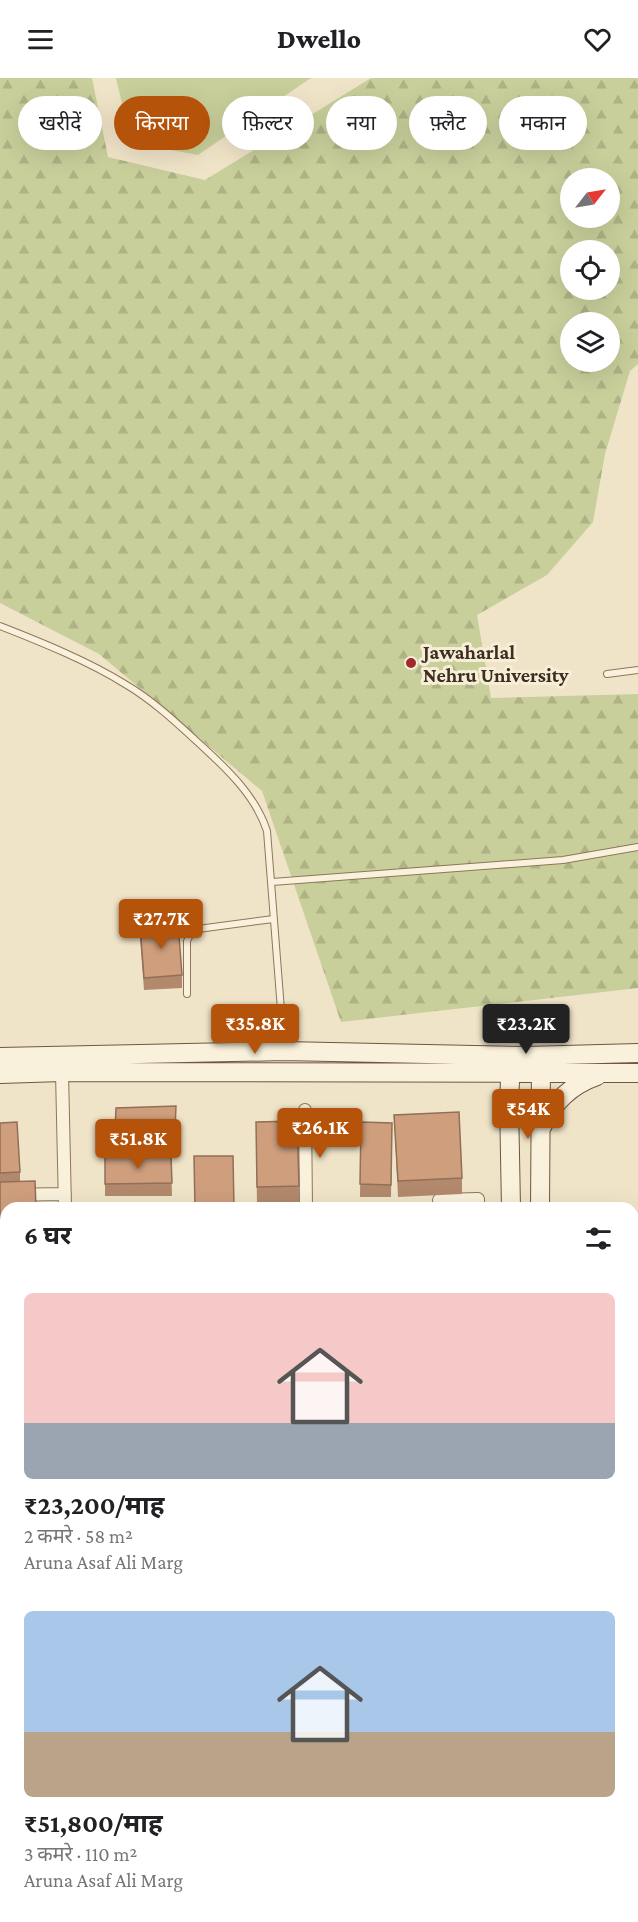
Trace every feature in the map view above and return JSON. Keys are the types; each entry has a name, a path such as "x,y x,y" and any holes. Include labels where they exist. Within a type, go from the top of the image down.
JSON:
{"main road":[{"path":"0,1057 284,1051 511,1064"},
{"path":"0,1074 285,1073 541,1064 638,1053"},
{"path":"511,1064 509,1102 511,1202"},
{"path":"541,1064 605,1074 638,1073"},
{"path":"540,1202 541,1064"},
{"path":"541,1128 551,1109 566,1093 584,1081 605,1074"}],"street":[{"path":"284,1051 285,1073"},
{"path":"62,1072 65,1202"},
{"path":"305,1110 306,1202"},
{"path":"0,1195 64,1194"},
{"path":"439,1200 478,1199 478,1202"}],"lane":[{"path":"0,626 56,649 124,682 165,713 223,765 263,818 267,831 272,882 284,1051"},
{"path":"607,674 638,670"},
{"path":"272,882 563,860 638,847"},
{"path":"187,994 187,941 192,931 273,920"}],"green space":[{"name":"Jawaharlal Nehru University","path":"0,78 92,78 96,96 18,96 18,150 102,150 102,127 108,157 205,180 254,150 314,150 314,113 326,106 326,150 397,150 397,96 342,96 371,78 638,78 638,364 630,371 605,454 593,522 547,575 477,615 491,698 638,694 638,988 341,1022 262,791 99,654 0,603"},
{"path":"116,78 311,78 285,96 222,96 222,139 210,147 210,96 120,96"},
{"path":"171,150 205,150 198,155"}],"building":[{"path":"178,923 182,975 144,978 140,925"},
{"path":"176,1106 175,1129 115,1131 116,1108"},
{"path":"459,1112 462,1178 398,1181 394,1115"},
{"path":"297,1121 299,1186 257,1187 256,1122"},
{"path":"17,1122 20,1172 0,1173 0,1123"},
{"path":"361,1122 392,1123 391,1185 360,1184"},
{"path":"171,1156 172,1183 105,1184 105,1157"},
{"path":"194,1156 233,1156 234,1202 195,1202"},
{"path":"35,1181 36,1202 0,1202 0,1182"}],"place":[{"name":"Jawaharlal Nehru University","path":"411,663"}]}
